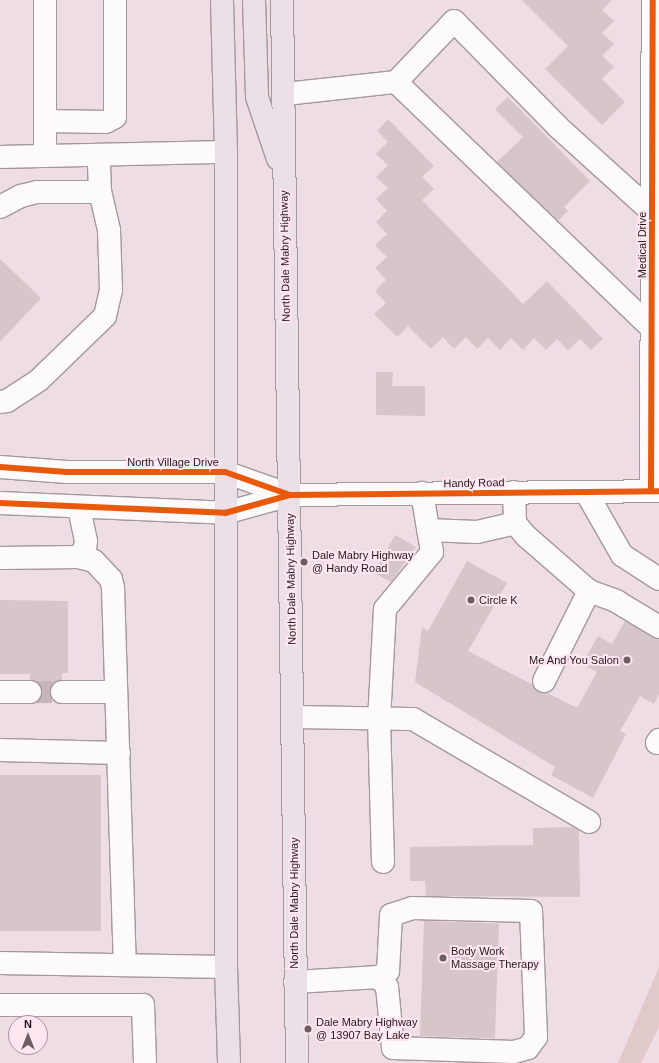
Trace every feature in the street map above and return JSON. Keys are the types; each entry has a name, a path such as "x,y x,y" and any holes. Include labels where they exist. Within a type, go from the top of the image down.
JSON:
{"main road":[{"path":"222,0 226,152 226,967 229,1063"},
{"path":"254,0 257,97 283,173"},
{"name":"North Dale Mabry Highway","path":"282,0 284,94 283,173 290,495 297,1063"}],"street":[{"path":"44,156 45,0"},
{"path":"44,121 106,122 115,117 115,0"},
{"name":"Medical Drive","path":"653,0 652,328 655,491"},
{"path":"284,94 396,82 454,21 558,126 652,212"},
{"path":"396,82 652,328"},
{"path":"0,157 226,152"},
{"path":"0,402 7,401 39,380 105,316 111,290 109,230 100,192 99,155"},
{"path":"0,207 21,196 37,192 100,192"},
{"name":"North Village Drive","path":"0,467 67,472 225,472 290,495"},
{"name":"Handy Road","path":"290,495 655,491"},
{"path":"514,492 515,523 589,591 616,601 659,627"},
{"path":"586,492 622,555 659,579"},
{"path":"383,862 379,720 385,609 432,552 422,493"},
{"path":"0,503 80,509 225,513 290,495"},
{"path":"78,557 85,550 86,541 80,509"},
{"path":"428,530 477,532 515,523"},
{"path":"0,558 78,557 94,561 111,579 114,692 120,753 125,965"},
{"path":"544,681 589,591"},
{"path":"0,692 30,692"},
{"path":"62,692 114,692"},
{"path":"293,717 379,720 413,719 589,822"},
{"path":"0,750 120,753"},
{"path":"295,982 379,977 388,971 391,915 412,908 530,911 536,1037 528,1048 514,1052 394,1048 387,987 379,977"},
{"path":"0,963 226,967"},
{"path":"0,1005 143,1005 145,1063"}],"shaded area":[{"path":"659,967 659,1027 641,1063 618,1063"}],"building":[{"path":"522,0 612,0 602,10 614,21 602,33 614,44 602,56 614,67 602,79 625,102 602,125 545,69 568,46"},
{"path":"508,97 590,181 564,207 568,211 558,221 497,162 523,137 495,109"},
{"path":"388,119 434,166 422,177 434,189 422,200 523,304 547,281 603,339 591,350 580,339 568,350 557,339 546,350 534,338 523,350 511,338 500,350 488,338 477,349 466,337 454,349 443,337 431,349 408,326 397,337 374,314 386,303 375,291 386,280 375,268 387,257 375,245 387,234 376,222 387,211 376,199 388,188 376,177 388,165 376,154 388,142 377,131"},
{"path":"0,259 41,298 0,342"},
{"path":"376,372 393,372 392,386 425,386 425,416 376,415"},
{"path":"395,535 416,547 391,582 374,573"},
{"path":"467,561 507,583 468,651 533,685 538,692 547,693 577,708 597,672 582,664 598,636 612,644 625,621 659,639 659,694 654,704 640,696 620,731 626,734 593,798 551,775 555,767 415,682 422,627 428,631"},
{"path":"0,600 68,601 68,673 62,673 62,680 51,685 52,699 40,699 41,686 30,680 30,674 0,674"},
{"path":"0,775 101,775 101,931 0,931"},
{"path":"573,827 579,830 580,897 426,896 425,881 410,881 410,847 533,845 533,828"},
{"path":"424,921 499,924 495,1039 420,1036"}],"tunnel":[{"path":"30,692 62,692"}],"cycle path":[{"path":"651,491 653,0"},
{"path":"0,467 67,472 225,472 290,495"},
{"path":"0,503 225,513 290,495 659,491"}],"place":[{"name":"Dale Mabry Highway @ Handy Road","path":"304,562"},
{"name":"Circle K","path":"471,600"},
{"name":"Me And You Salon","path":"627,660"},
{"name":"Body Work Massage Therapy","path":"443,958"},
{"name":"Dale Mabry Highway @ 13907 Bay Lake","path":"308,1029"}]}
